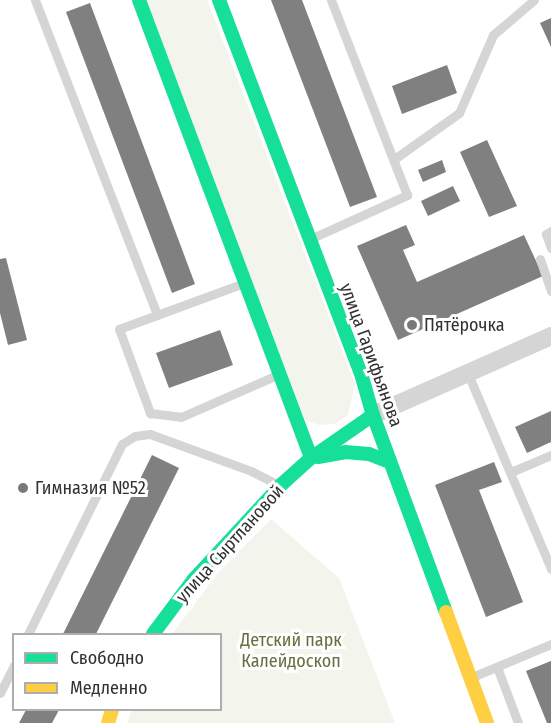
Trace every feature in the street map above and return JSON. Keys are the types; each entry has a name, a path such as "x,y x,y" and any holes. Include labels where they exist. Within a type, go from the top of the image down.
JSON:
{"street":[{"path":"139,0 311,458 345,452 369,454 390,462"},
{"name":"улица Гарифьянова","path":"219,0 362,377 373,415 487,723"},
{"name":"улица Сыртлановой","path":"154,633 194,579 281,486 311,458 373,415 551,336"}],"lane":[{"path":"36,0 157,315"},
{"path":"309,240 407,195 331,0"},
{"path":"393,160 459,113 493,35 534,0"},
{"path":"551,231 546,234 551,248"},
{"path":"540,259 551,291"},
{"path":"246,283 119,329 150,413 181,417 280,374"},
{"path":"468,374 551,569"},
{"path":"28,633 122,444 135,436 150,434 251,471 281,486"},
{"path":"511,472 551,455"},
{"path":"470,678 551,644"},
{"path":"497,667 518,723"},
{"path":"0,693 12,669"}],"green space":[{"path":"145,0 207,0 355,384 348,415 335,424 319,425 305,420"},
{"name":"Детский парк Калейдоскоп","path":"271,519 339,578 395,723 127,723 132,711 222,711 222,633 173,633 218,573"}],"building":[{"path":"271,0 302,0 377,197 350,207"},
{"path":"90,3 195,284 172,293 66,12"},
{"path":"551,18 551,47 540,23"},
{"path":"447,65 457,93 402,114 392,86"},
{"path":"487,140 517,206 489,217 460,152"},
{"path":"442,160 446,172 423,182 418,170"},
{"path":"453,186 460,201 428,216 421,201"},
{"path":"406,225 415,245 403,250 417,282 524,235 543,276 398,340 357,246"},
{"path":"6,258 27,340 8,345 0,313 0,259"},
{"path":"220,330 233,365 169,388 156,353"},
{"path":"551,411 551,442 527,453 515,427"},
{"path":"152,455 179,468 96,633 63,633"},
{"path":"494,462 502,482 479,490 523,602 486,617 435,485"},
{"path":"551,661 551,723 547,723 526,671"},
{"path":"25,711 58,711 52,723 19,723"}],"traffic: fast":[{"path":"139,0 311,458"},
{"path":"219,0 362,377 373,415 446,612"},
{"path":"154,633 194,579 282,484 311,458 373,415"},
{"path":"318,457 345,452 369,454 390,462"}],"traffic: slow":[{"path":"446,612 487,723"},
{"path":"108,723 112,711"}],"place":[{"name":"Пятёрочка","path":"412,325"},
{"name":"Гимназия №52","path":"23,488"}]}
